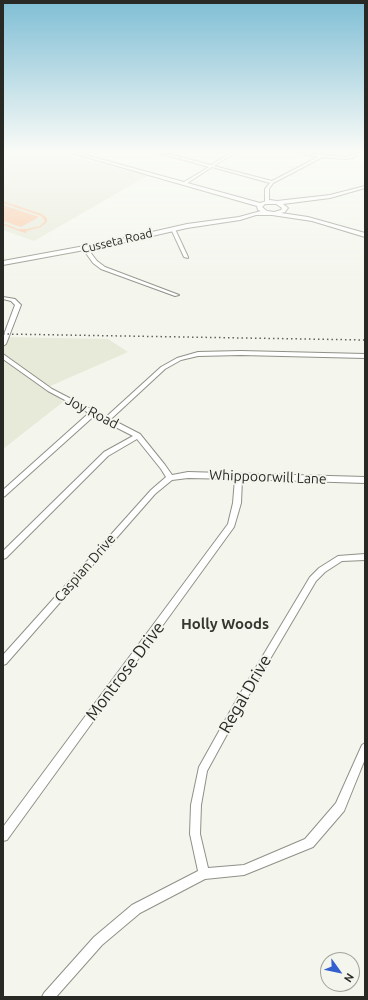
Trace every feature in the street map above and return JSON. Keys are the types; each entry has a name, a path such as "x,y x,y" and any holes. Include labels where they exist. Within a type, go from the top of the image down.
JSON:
{"street":[{"path":"234,199 250,205 251,208 248,212"},
{"path":"236,199 260,206 261,210 311,220 365,236"},
{"path":"248,199 267,202 310,199"},
{"path":"272,199 283,206 284,209 311,220"},
{"path":"273,213 298,202 314,199"},
{"name":"Cusseta Road","path":"3,263 85,249 173,228 231,218 248,212 267,202"},
{"path":"298,202 294,209 332,226"},
{"name":"Cusseta Road","path":"231,218 240,218 256,213 273,213"},
{"path":"173,228 186,257"},
{"path":"85,249 95,262 103,268 177,295"},
{"path":"3,298 13,300 18,305 3,344"},
{"path":"107,419 163,368 178,359 198,354 241,353 365,356"},
{"name":"Joy Road","path":"3,356 50,390 138,436 170,478"},
{"path":"3,494 93,413"},
{"path":"3,556 106,454 138,436"},
{"name":"Whippoorwill Lane","path":"170,478 188,475 365,480"},
{"name":"Montrose Drive","path":"3,836 231,525 237,503 239,477"},
{"name":"Caspian Drive","path":"3,661 153,492 170,478"},
{"name":"Regal Drive","path":"204,874 195,834 196,805 202,770 240,702 313,579 322,570 341,558 365,557"},
{"path":"48,997 98,941 136,909 204,874 244,870 309,843 340,807 365,748"}],"shaded area":[{"path":"3,199 108,199 34,241 3,230"},
{"path":"3,201 42,214 47,218 47,222 41,227 26,231 27,232 25,233 3,225 3,223 18,229 27,229 40,226 45,221 41,216 3,203"},
{"path":"3,205 39,217 21,227 3,221"},
{"path":"3,337 108,339 128,352 48,387 63,402 3,449"}],"railway":[{"path":"3,334 365,340"}],"district":[{"name":"Holly Woods","path":"225,624"}]}
